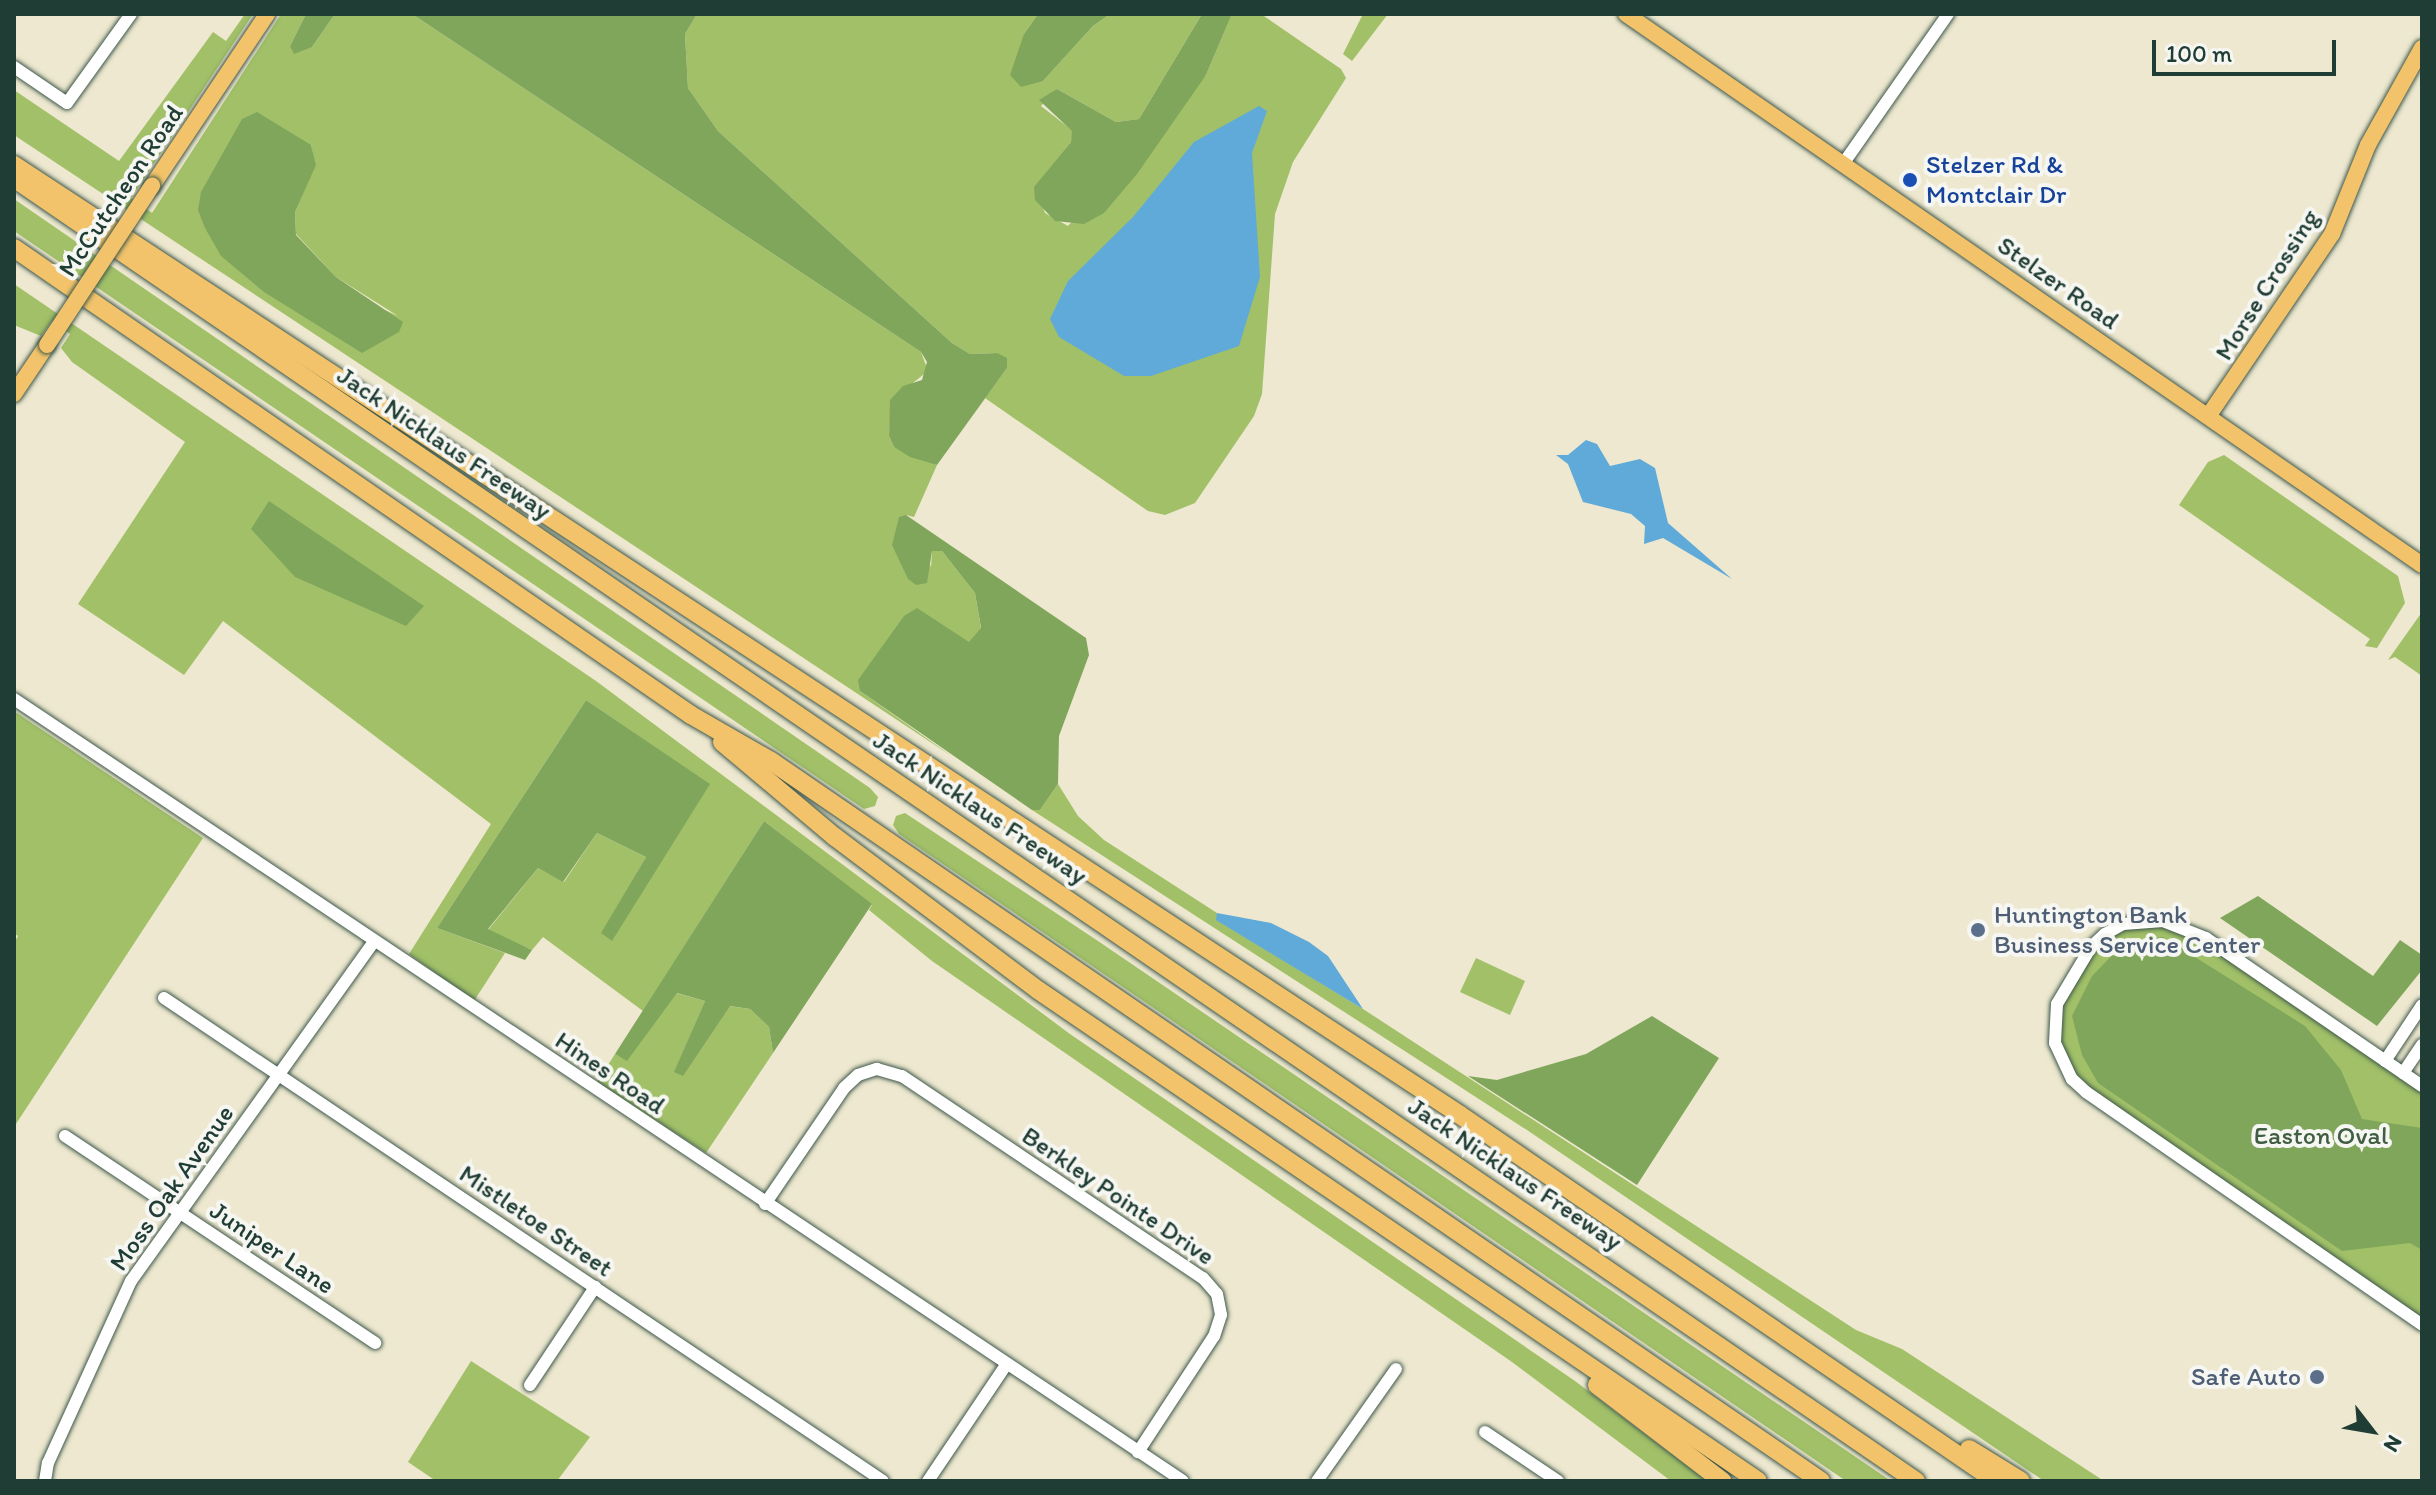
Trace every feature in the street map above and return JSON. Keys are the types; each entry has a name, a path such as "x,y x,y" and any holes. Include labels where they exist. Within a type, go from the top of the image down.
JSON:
{"highway":[{"path":"14,165 2021,1481"},
{"name":"Jack Nicklaus Freeway","path":"14,178 1916,1481"},
{"path":"14,248 691,715 835,804 1821,1481"},
{"path":"691,715 835,837 1038,990 1758,1481"},
{"path":"1460,1115 1996,1481"},
{"path":"1499,1305 1722,1481"}],"main road":[{"name":"McCutcheon Road","path":"14,394 267,14"},
{"name":"Stelzer Road","path":"1626,14 2422,565"},
{"name":"Morse Crossing","path":"2209,415 2332,234 2368,145 2422,48"}],"street":[{"path":"14,67 67,103 131,14"},
{"path":"1843,164 1948,14"},
{"name":"Hines Road","path":"14,699 1183,1481"},
{"path":"2422,1086 2206,938 2163,921 2123,924 2098,940 2065,985 2054,1023 2062,1061 2086,1092 2422,1325"},
{"name":"Moss Oak Avenue","path":"45,1481 48,1463 131,1281 374,941"},
{"name":"Mistletoe Street","path":"164,998 883,1481"},
{"path":"2385,1061 2422,1005"},
{"path":"2403,1073 2422,1045"},
{"name":"Berkley Pointe Drive","path":"765,1204 844,1088 858,1075 877,1069 902,1076 1203,1278 1217,1294 1221,1315 1214,1336 1138,1452"},
{"name":"Juniper Lane","path":"65,1136 375,1343"},
{"path":"530,1385 595,1287"},
{"path":"928,1481 1006,1365"},
{"path":"1317,1481 1396,1369"},
{"path":"1485,1432 1558,1481"}],"green space":[{"path":"245,14 253,14 131,198 152,213 281,14 306,14 290,46 312,47 335,14 412,14 921,352 928,371 891,400 889,436 894,447 937,465 914,517 906,515 931,567 932,551 942,551 975,593 981,629 969,643 964,639 860,691 953,757 14,135 14,90 119,161 213,32 226,41","holes":["311,145 315,164 295,212 296,234 336,277 398,316 205,228"]},
{"path":"306,14 335,14 312,47 294,54 290,46"},
{"path":"412,14 697,14 685,34 688,88 718,131 952,343 970,354 997,353 1007,358 1007,368 937,465 910,457 894,447 889,436 890,400 903,386 922,380 927,362 921,352"},
{"path":"697,14 1038,14 1024,34 1043,81 1093,26 1110,14 1202,14 1139,119 1116,122 1057,89 1041,106 1073,131 1071,142 1035,187 1045,213 1068,226 1206,75 1232,14 1261,14 1341,69 1346,78 1293,162 1275,214 1262,394 1254,416 1195,503 1165,515 1148,511 985,398 1007,368 997,353 970,354 952,343 718,131 688,88 685,34"},
{"path":"1038,14 1110,14 1093,26 1043,81 1021,87 1010,75 1024,34"},
{"path":"1202,14 1232,14 1206,75 1137,174 1104,213 1084,224 1055,221 1035,200 1034,187 1071,142 1072,131 1039,100 1057,89 1116,122 1139,119"},
{"path":"1363,14 1388,14 1352,61 1343,54"},
{"path":"257,112 311,145 316,165 295,212 296,235 336,277 403,322 399,332 362,353 264,292 221,256 205,228 198,210 201,192 242,119"},
{"path":"14,199 870,788 878,797 875,806 864,809 14,231"},
{"path":"14,284 596,681 1070,1034 1575,1381 1707,1481 1671,1481 1512,1362 932,961 869,910 872,905 764,821 643,1011 543,937 532,950 488,930 538,868 564,882 597,833 646,857 602,933 709,784 586,700 437,928 505,953 474,1001 409,954 491,824 223,621 184,675 78,604 185,442 72,362 61,348 70,334 52,321 41,336 14,325"},
{"path":"2224,455 2398,576 2405,603 2377,648 2365,646 2370,639 2179,505 2208,462"},
{"path":"269,501 424,606 406,626 295,577 251,529"},
{"path":"906,515 1086,638 1089,655 1059,736 1058,784 1040,810 1032,810 860,691 858,680 904,616 917,608 969,642 981,628 975,593 942,551 932,551 927,583 916,585 908,579 892,545 899,517"},
{"path":"2422,612 2422,676 2395,657 2388,660"},
{"path":"586,700 710,784 612,941 601,933 646,857 597,833 563,882 538,868 488,929 532,950 525,960 437,928"},
{"path":"14,711 203,838 14,1127 14,943 18,936 14,933"},
{"path":"1058,784 1078,816 1104,840 1217,913 1217,920 1363,1009 1856,1330 1902,1349 2104,1481 2044,1481 1530,1132 1032,810 1040,810"},
{"path":"905,813 1891,1481 1846,1481 899,834 893,825 896,816"},
{"path":"764,821 872,904 773,1053 769,1027 750,1009 730,1006 683,1076 674,1072 705,1001 677,993 627,1061 615,1054"},
{"path":"2258,896 2373,976 2400,940 2422,955 2422,970 2377,1026 2220,918"},
{"name":"Easton Oval","path":"2123,924 2189,929 2422,1086 2422,1325 2072,1079 2054,1023 2091,947"},
{"name":"Easton Oval","path":"2163,937 2305,1026 2341,1070 2362,1119 2422,1128 2422,1250 2410,1243 2342,1251 2098,1083 2082,1055 2072,1016 2092,976 2124,943"},
{"path":"1476,958 1525,981 1510,1015 1460,992"},
{"path":"676,993 705,1001 675,1071 683,1075 729,1006 750,1009 769,1027 773,1053 706,1153 597,1082 615,1054 627,1060"},
{"path":"1652,1016 1719,1058 1637,1185 1468,1076 1497,1080 1586,1054"},
{"path":"471,1361 590,1437 557,1481 436,1481 408,1462"}],"water":[{"path":"1259,106 1267,111 1252,153 1260,277 1239,346 1151,376 1124,376 1059,337 1050,319 1068,281 1133,217 1194,142"},
{"path":"1586,440 1597,444 1610,466 1640,459 1655,468 1668,523 1732,579 1663,538 1644,544 1645,526 1631,514 1583,502 1568,464 1556,455 1568,455"},
{"path":"1217,913 1271,923 1309,942 1328,956 1363,1009 1216,920"}],"place":[{"name":"Stelzer Rd & Montclair Dr","path":"1910,180"},
{"name":"Huntington Bank Business Service Center","path":"1978,930"},
{"name":"Safe Auto","path":"2317,1377"}]}
